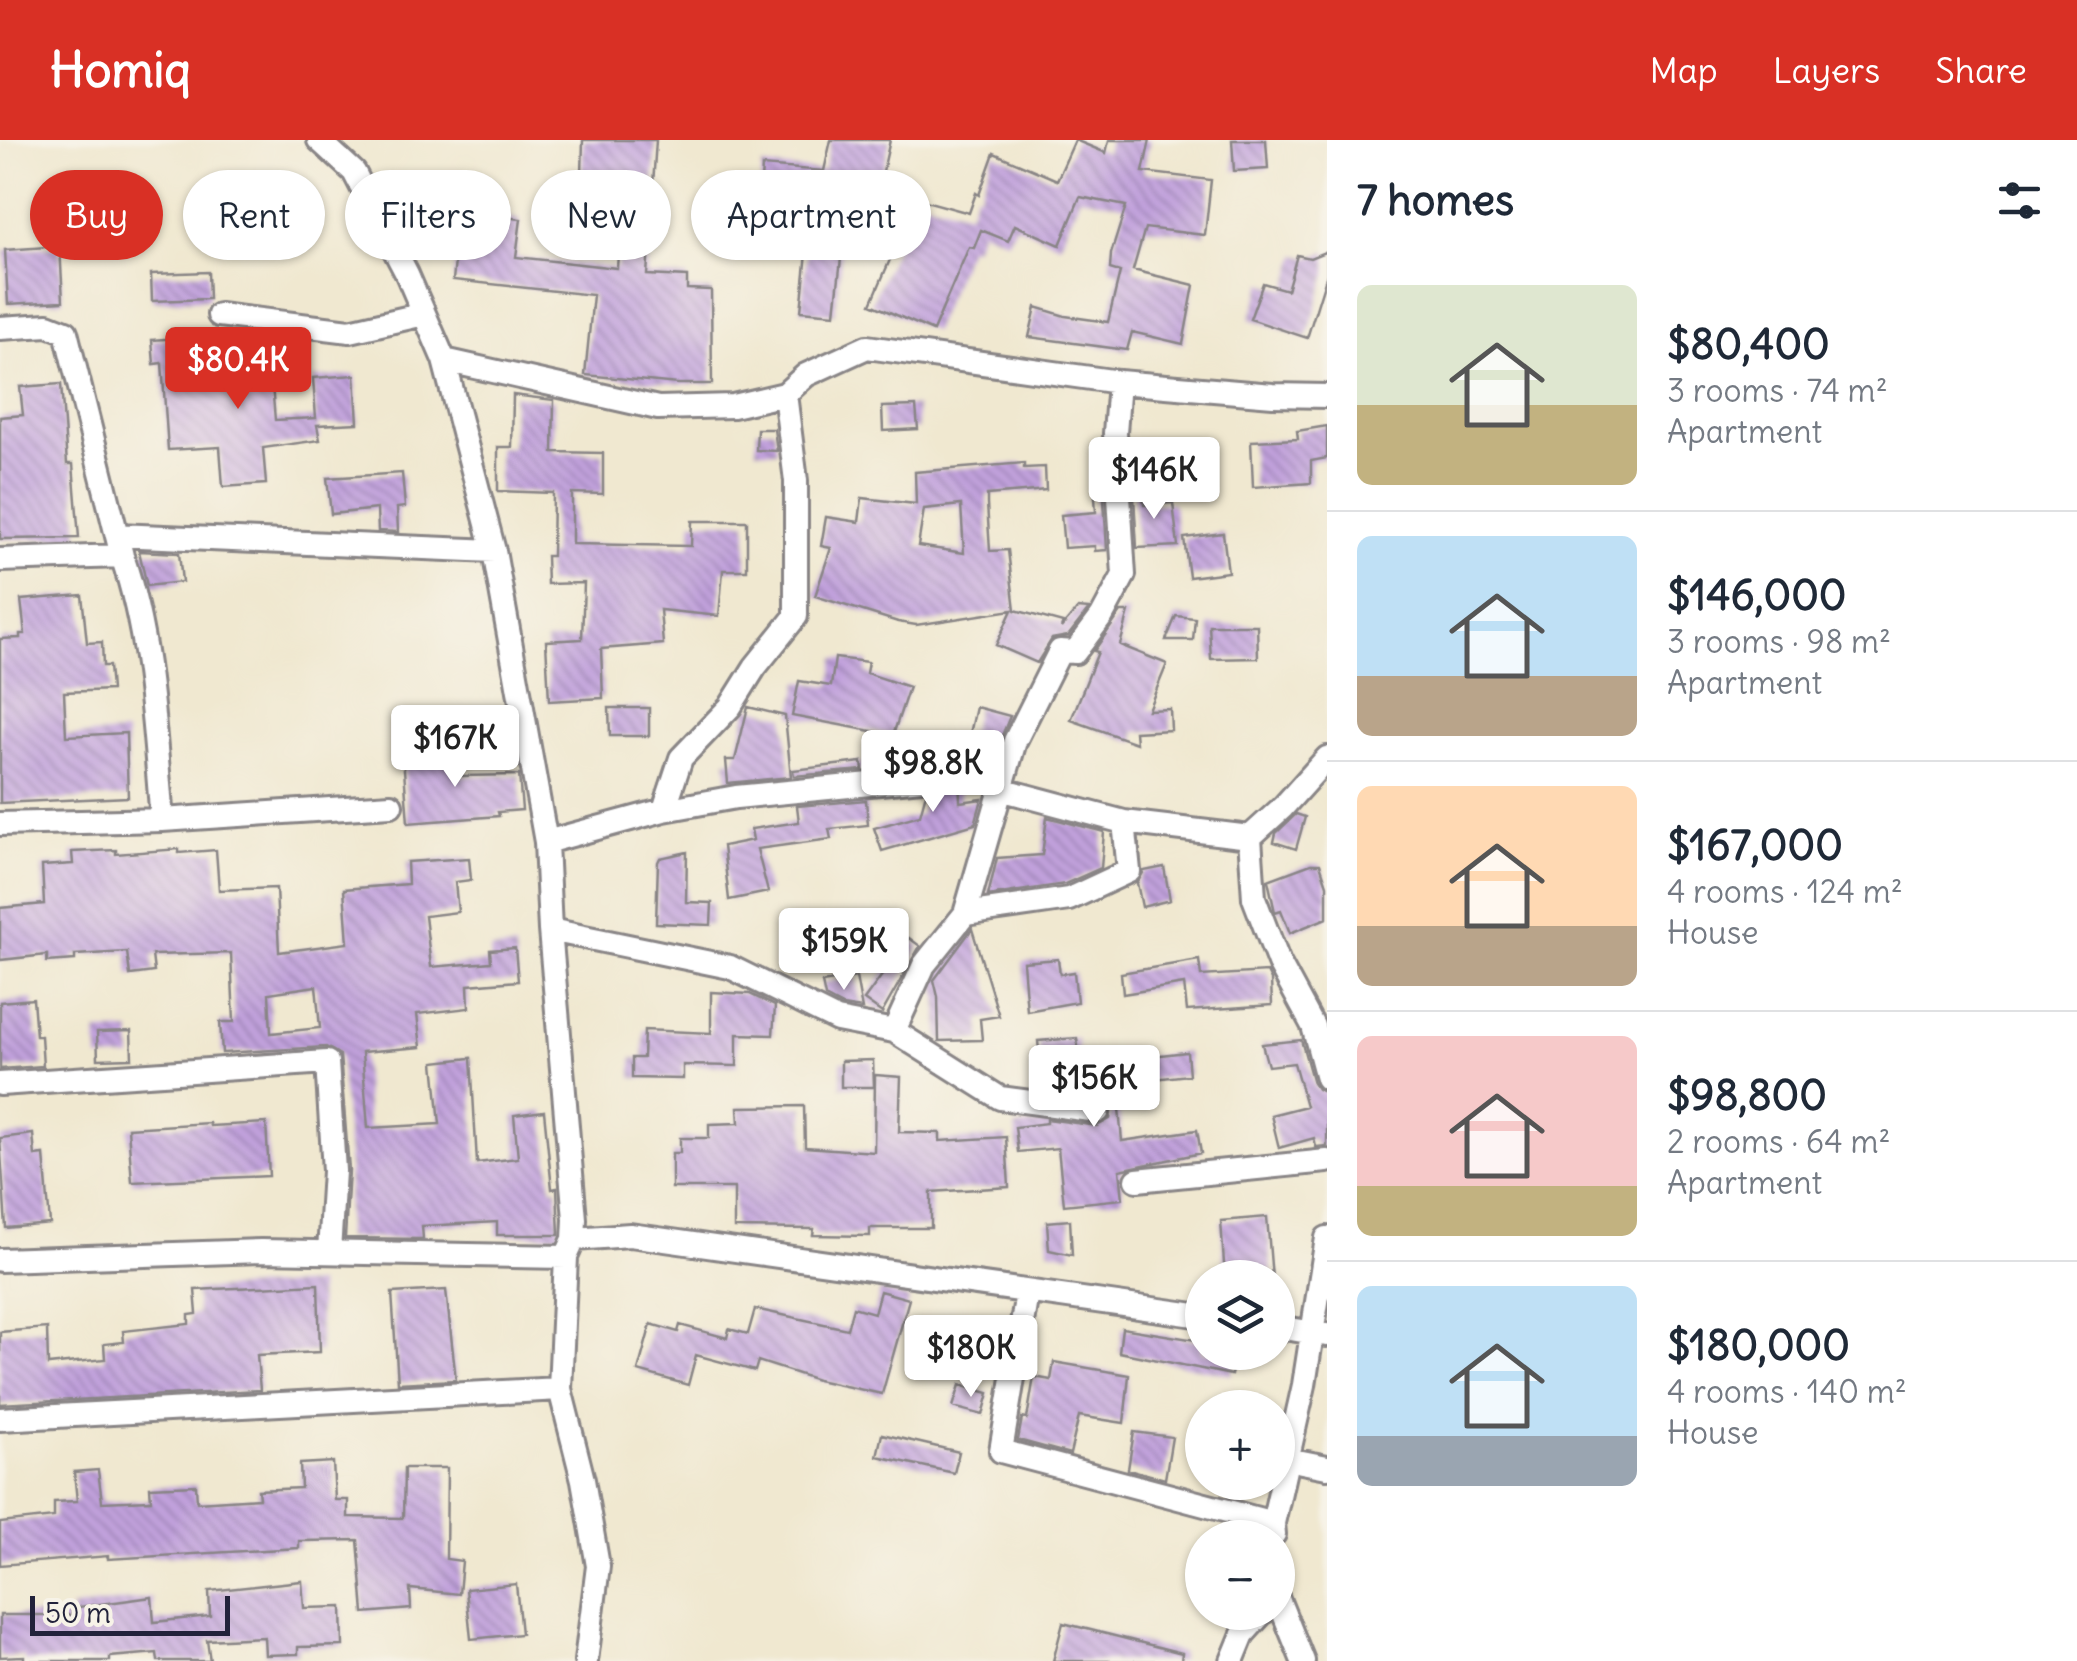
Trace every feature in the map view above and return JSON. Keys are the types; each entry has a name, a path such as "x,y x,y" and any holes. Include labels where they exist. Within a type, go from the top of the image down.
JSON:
{"street":[{"path":"318,140 354,172 408,274 444,360 494,551 546,842 570,1248 560,1389 583,1480 598,1566 586,1661"},
{"path":"220,315 350,331 424,314"},
{"path":"0,328 48,325 66,332 119,545 134,590 146,659 162,820"},
{"path":"444,360 658,408 733,406 785,394 806,375 868,347 1119,382 1327,396"},
{"path":"894,1031 924,965 966,914 1015,741 1060,652 1075,652 1102,616 1124,575 1115,433 1119,382"},
{"path":"664,810 681,758 730,707 755,667 796,616 796,482 785,394"},
{"path":"0,560 119,545 494,551"},
{"path":"546,842 664,810 736,797 898,778 922,779 938,753 1007,765"},
{"path":"1000,789 1124,822 1250,837 1327,758"},
{"path":"0,824 162,820 392,806"},
{"path":"966,914 1069,900 1128,871 1124,822"},
{"path":"1250,837 1254,898 1279,963 1313,1026 1327,1078"},
{"path":"550,930 730,967 837,1020 894,1031 1000,1098 1098,1111"},
{"path":"0,1084 328,1062 334,1171 329,1252"},
{"path":"1137,1180 1327,1161"},
{"path":"0,1260 261,1251 570,1248 630,1235 1185,1313"},
{"path":"1295,1428 1319,1334 1327,1238"},
{"path":"1026,1293 1001,1451 1239,1520"},
{"path":"0,1419 560,1389"},
{"path":"1295,1461 1327,1468"},
{"path":"1232,1661 1247,1630"},
{"path":"1291,1630 1304,1661"}],"building":[{"path":"583,140 656,140 654,170 582,170"},
{"path":"831,140 890,140 883,170 824,170"},
{"path":"1075,140 1106,153 1109,140 1150,140 1143,172 1211,180 1205,235 1145,228 1133,270 1194,285 1183,344 1132,332 1127,350 1029,337 1036,307 1108,322 1120,272 1110,269 1111,254 1126,206 1080,197 1060,245 1015,225 1008,241 981,230 974,248 969,247 933,331 871,304 890,260 931,260 931,202 969,213 994,153 1057,180"},
{"path":"1232,140 1266,140 1268,169 1234,171"},
{"path":"762,166 812,170 762,170"},
{"path":"511,218 521,219 516,257 617,268 618,260 648,260 647,275 687,277 687,289 711,290 712,384 585,375 593,295 453,280 455,260 511,260"},
{"path":"30,248 30,260 61,260 63,301 8,304 5,250"},
{"path":"1327,251 1327,274 1307,338 1250,319 1263,283 1287,290 1297,255 1310,258"},
{"path":"806,260 841,260 835,314 801,311"},
{"path":"208,272 209,299 152,301 151,274"},
{"path":"207,336 211,389 272,385 275,420 316,418 313,378 355,375 358,423 317,425 320,440 263,448 266,484 223,487 220,447 168,450 162,363 154,364 152,340"},
{"path":"61,384 67,464 73,464 79,538 0,539 0,417 23,415 20,387"},
{"path":"513,395 554,400 553,452 603,453 603,494 572,493 572,544 691,546 692,521 747,521 747,570 723,570 719,616 660,610 663,644 601,649 603,698 549,701 546,641 582,639 584,583 547,584 546,556 552,556 553,493 498,491 498,447 512,447"},
{"path":"916,406 918,429 883,431 882,407"},
{"path":"1327,426 1327,458 1311,461 1311,483 1253,487 1251,441 1298,439 1297,431"},
{"path":"757,429 774,429 777,451 756,450"},
{"path":"1024,463 1024,468 1045,467 1046,490 987,495 990,551 1008,550 1015,610 1063,623 1061,628 1078,608 1089,609 1068,636 1052,639 1037,663 996,645 1012,610 916,625 815,596 831,548 821,546 826,517 859,522 862,498 916,504 915,472","holes":["961,505 964,553 918,546 924,509"]},
{"path":"402,473 405,507 397,508 398,532 378,531 377,509 331,514 327,478"},
{"path":"1141,478 1144,505 1173,503 1178,546 1137,548 1133,479"},
{"path":"1103,482 1107,550 1095,551 1095,546 1064,548 1061,515 1096,512 1094,483"},
{"path":"1223,533 1228,572 1189,577 1184,538"},
{"path":"139,551 179,553 182,582 147,586"},
{"path":"82,595 87,643 102,642 103,666 109,666 111,690 64,692 66,736 126,733 128,797 0,803 0,639 25,634 21,600"},
{"path":"1121,612 1129,612 1120,645 1167,664 1148,710 1170,709 1171,730 1135,732 1136,743 1071,720 1098,652 1094,651"},
{"path":"1176,616 1195,618 1193,640 1166,640"},
{"path":"1209,625 1257,625 1258,658 1211,659"},
{"path":"835,658 868,662 866,673 909,687 893,735 792,716 799,681 831,686"},
{"path":"748,707 785,716 791,777 728,783 726,760 735,760"},
{"path":"976,707 1010,716 997,748 968,743"},
{"path":"609,708 649,708 649,736 610,736"},
{"path":"458,751 460,776 519,775 522,810 498,812 499,816 408,823 403,756"},
{"path":"862,762 863,770 794,776 793,770"},
{"path":"945,770 959,772 960,802 982,799 975,824 882,851 874,828 920,815 926,793"},
{"path":"866,800 868,825 829,829 831,839 757,849 768,892 729,900 723,846 753,840 751,829 799,822 797,806"},
{"path":"1296,814 1305,817 1296,849 1274,842 1276,833"},
{"path":"1047,817 1104,832 1101,868 1065,884 988,896 997,858 1042,855"},
{"path":"116,850 116,854 216,850 219,890 276,888 279,952 348,943 344,889 408,884 407,862 469,858 471,880 455,882 458,912 425,916 431,967 491,962 490,950 515,948 518,981 468,985 469,1008 417,1014 421,1047 362,1052 368,1128 440,1124 434,1062 471,1058 477,1163 518,1158 514,1115 544,1111 552,1189 557,1188 559,1235 497,1235 497,1222 422,1226 423,1239 345,1238 349,1170 340,1055 326,1047 222,1053 220,1022 234,1022 231,953 152,955 154,972 130,975 127,952 75,955 75,960 47,962 47,955 0,960 0,908 44,904 42,866 73,864 72,852","holes":["316,986 320,1028 271,1033 269,993"]},
{"path":"687,852 686,902 712,903 711,925 656,923 658,862 660,858"},
{"path":"1320,864 1327,885 1327,918 1290,933 1281,910 1275,912 1268,880"},
{"path":"1164,867 1170,900 1142,907 1137,883 1144,871"},
{"path":"972,929 999,1016 980,1019 982,1040 939,1041 934,980"},
{"path":"909,938 920,946 882,1013 864,1000"},
{"path":"1058,959 1060,974 1074,972 1077,1002 1027,1011 1023,962"},
{"path":"1199,960 1201,976 1267,972 1272,1005 1187,1011 1184,984 1123,994 1121,973"},
{"path":"856,977 862,1009 842,1006 825,997 822,983"},
{"path":"711,992 750,994 775,1006 773,1035 737,1034 737,1066 683,1065 683,1079 632,1078 632,1058 643,1058 644,1030 711,1033"},
{"path":"33,999 43,1066 0,1069 0,1002"},
{"path":"131,1031 132,1058 98,1059 97,1032"},
{"path":"1077,1038 1081,1072 1128,1067 1131,1096 1118,1098 1122,1141 1197,1130 1201,1153 1120,1170 1123,1199 1064,1205 1058,1148 1018,1152 1015,1127 1047,1123 1047,1119 1097,1126 1110,1119 1112,1106 1106,1099 1043,1089 1038,1041"},
{"path":"1301,1040 1313,1083 1327,1093 1327,1146 1316,1147 1314,1138 1279,1148 1271,1115 1306,1106 1294,1063 1268,1066 1262,1044"},
{"path":"1187,1052 1189,1075 1145,1080 1143,1057"},
{"path":"873,1060 874,1087 841,1087 841,1061"},
{"path":"875,1075 901,1077 899,1132 940,1133 940,1141 1006,1137 1009,1187 931,1192 931,1228 870,1228 870,1236 813,1235 814,1229 734,1228 734,1188 672,1188 672,1153 680,1153 680,1138 709,1138 709,1124 739,1123 738,1107 804,1106 805,1147 874,1152"},
{"path":"266,1123 269,1176 132,1182 128,1128"},
{"path":"33,1134 35,1156 44,1155 50,1224 6,1228 0,1138"},
{"path":"1267,1217 1271,1260 1224,1260 1221,1221"},
{"path":"1070,1220 1072,1255 1049,1250 1047,1222"},
{"path":"318,1284 320,1352 257,1355 260,1390 0,1404 0,1332 47,1328 48,1365 105,1359 104,1344 124,1342 123,1331 189,1324 189,1315 197,1314 195,1290"},
{"path":"446,1290 456,1380 398,1383 392,1293"},
{"path":"880,1291 909,1299 882,1394 817,1380 758,1361 755,1371 696,1355 688,1385 638,1371 651,1324 678,1332 680,1325 727,1338 729,1329 748,1334 755,1309 847,1329 853,1307 874,1313"},
{"path":"1122,1328 1185,1338 1185,1366 1119,1352"},
{"path":"1054,1362 1129,1375 1124,1423 1079,1416 1070,1454 1018,1440 1022,1418 1027,1419 1034,1377 1051,1380"},
{"path":"1207,1370 1232,1370 1231,1375"},
{"path":"960,1385 989,1393 983,1415 953,1407"},
{"path":"1134,1432 1172,1437 1165,1479 1128,1469"},
{"path":"882,1434 959,1452 954,1473 877,1456"},
{"path":"333,1462 335,1500 348,1500 348,1517 403,1518 404,1468 447,1468 446,1559 462,1561 459,1594 410,1589 411,1609 364,1613 358,1540 299,1541 299,1548 0,1565 0,1523 54,1517 54,1502 77,1501 74,1472 98,1470 102,1502 151,1500 150,1487 196,1485 197,1502 259,1498 258,1490 301,1488 300,1464"},
{"path":"302,1581 304,1608 342,1607 343,1646 298,1647 298,1654 265,1655 264,1637 207,1640 210,1661 158,1661 157,1653 110,1657 110,1661 24,1661 24,1656 0,1657 0,1615 72,1615 71,1608 152,1597 154,1622 210,1616 209,1591"},
{"path":"516,1584 521,1634 471,1639 466,1589"},
{"path":"1063,1623 1182,1653 1181,1661 1053,1661"}]}
